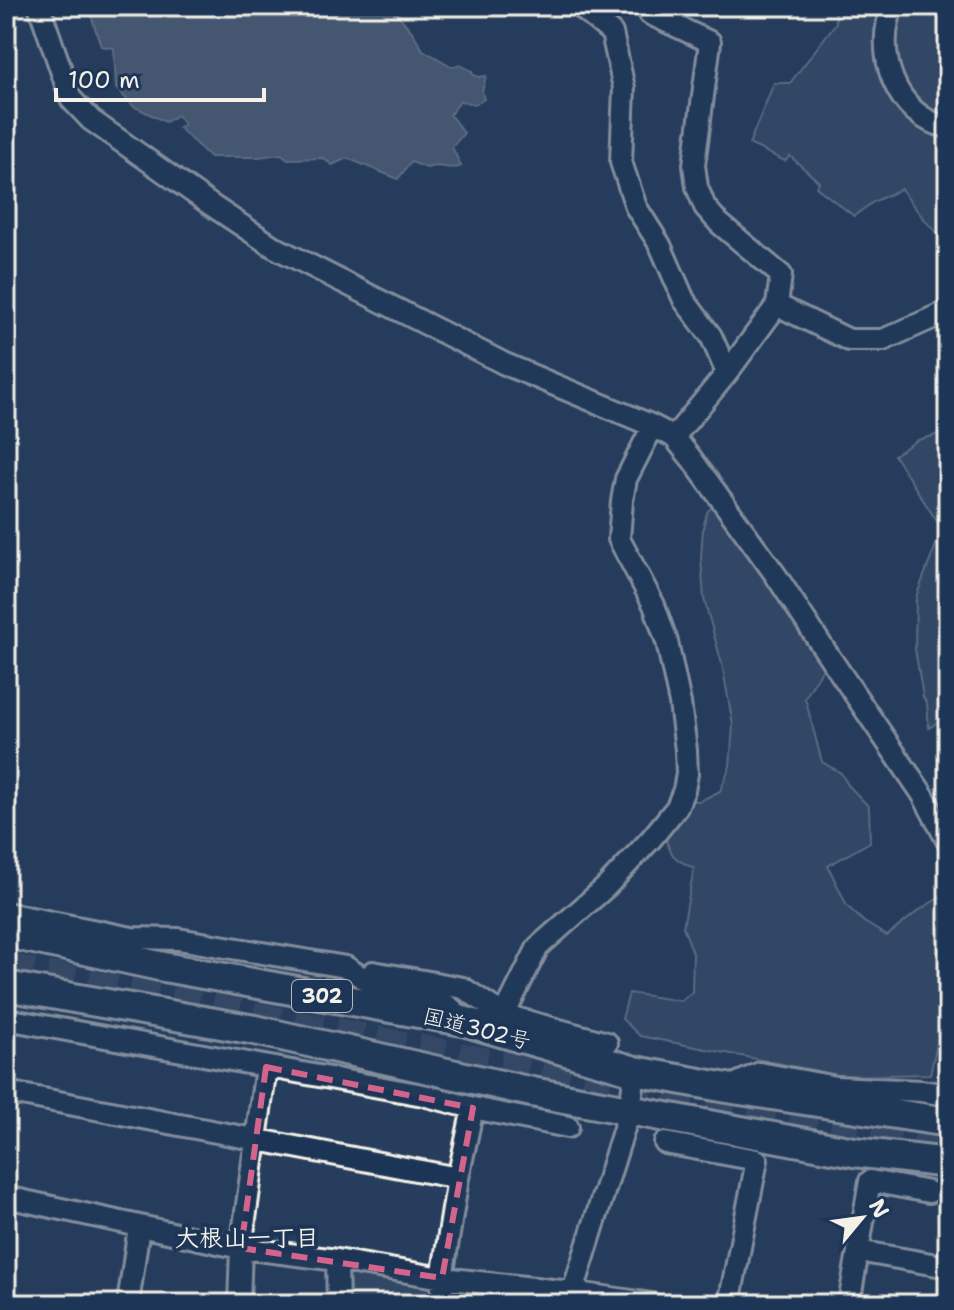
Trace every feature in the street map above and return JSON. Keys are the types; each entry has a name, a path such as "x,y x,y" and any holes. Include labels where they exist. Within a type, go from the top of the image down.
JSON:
{"highway":[{"name":"国道302号","path":"6,933 179,970 463,1021 635,1071 948,1122"},
{"name":"302","path":"6,986 255,1030 532,1092 854,1152 948,1163"}],"street":[{"path":"39,6 71,99 91,120 211,205 274,247 505,364 674,437 775,574 923,795 948,842"},
{"path":"579,6 612,33 624,88 621,162 636,207 660,245 684,300 711,336 727,373"},
{"path":"646,6 650,14 710,42 694,165 697,187 705,207 719,223 781,275 777,305 727,373 674,437"},
{"path":"893,6 885,40 886,61 892,79 905,101 920,114 936,125 948,127"},
{"path":"777,305 849,340 883,340 948,311"},
{"path":"504,1015 538,947 606,887 642,849 677,807 684,790 686,750 667,642 654,605 619,539 626,479 653,426"},
{"path":"6,913 132,938 178,939 463,988 504,1015 607,1043"},
{"path":"346,967 372,984 441,1001 463,1021"},
{"path":"389,975 392,984 402,992"},
{"path":"6,1019 423,1095 568,1127"},
{"path":"239,1304 241,1248 266,1067"},
{"path":"570,1298 630,1109 635,1071"},
{"path":"727,1088 760,1073 836,1087 948,1095"},
{"path":"423,1095 448,1087 511,1103 532,1092"},
{"path":"6,1092 458,1178"},
{"path":"442,1304 442,1278 473,1108"},
{"path":"729,1304 757,1160 775,1137"},
{"path":"665,1143 757,1160"},
{"path":"854,1152 868,1168 906,1176 939,1194"},
{"path":"849,1304 870,1181 939,1194"},
{"path":"6,1197 241,1248 337,1260 570,1298 652,1304"},
{"path":"128,1304 139,1227"},
{"path":"858,1251 948,1267"},
{"path":"337,1260 338,1304"}],"highlighted area":[{"path":"266,1067 473,1108 442,1278 241,1248"}],"shaded area":[{"path":"88,6 391,6 423,50 453,67 460,65 472,71 473,75 486,76 482,92 484,99 475,104 460,101 450,115 464,133 452,147 461,166 457,168 427,168 411,162 398,179 347,158 332,165 323,158 288,159 281,154 210,157 179,128 184,124 177,115 166,122 133,106 116,88 114,48 101,46"},
{"path":"835,6 948,6 948,241 928,224 901,189 873,202 854,216 816,187 819,182 790,156 785,161 749,144 774,83 790,83 836,23"},
{"path":"948,424 948,715 929,728 915,649 916,597 942,529 894,455 918,440 936,435"},
{"path":"713,506 719,510 825,665 805,698 822,762 841,773 869,807 870,842 828,866 847,906 864,922 887,936 948,892 948,946 941,950 948,996 930,1074 842,1076 640,1036 622,1019 629,993 681,1001 692,992 693,953 683,927 694,868 673,855 664,833 686,800 700,801 720,791 730,766 733,725 722,664 704,599 701,558 703,528 707,512"},
{"path":"345,1272 433,1288 433,1304 346,1304"}],"tunnel":[{"path":"6,967 935,1150"}],"district":[{"name":"大根山一丁目","path":"247,1238"}]}
